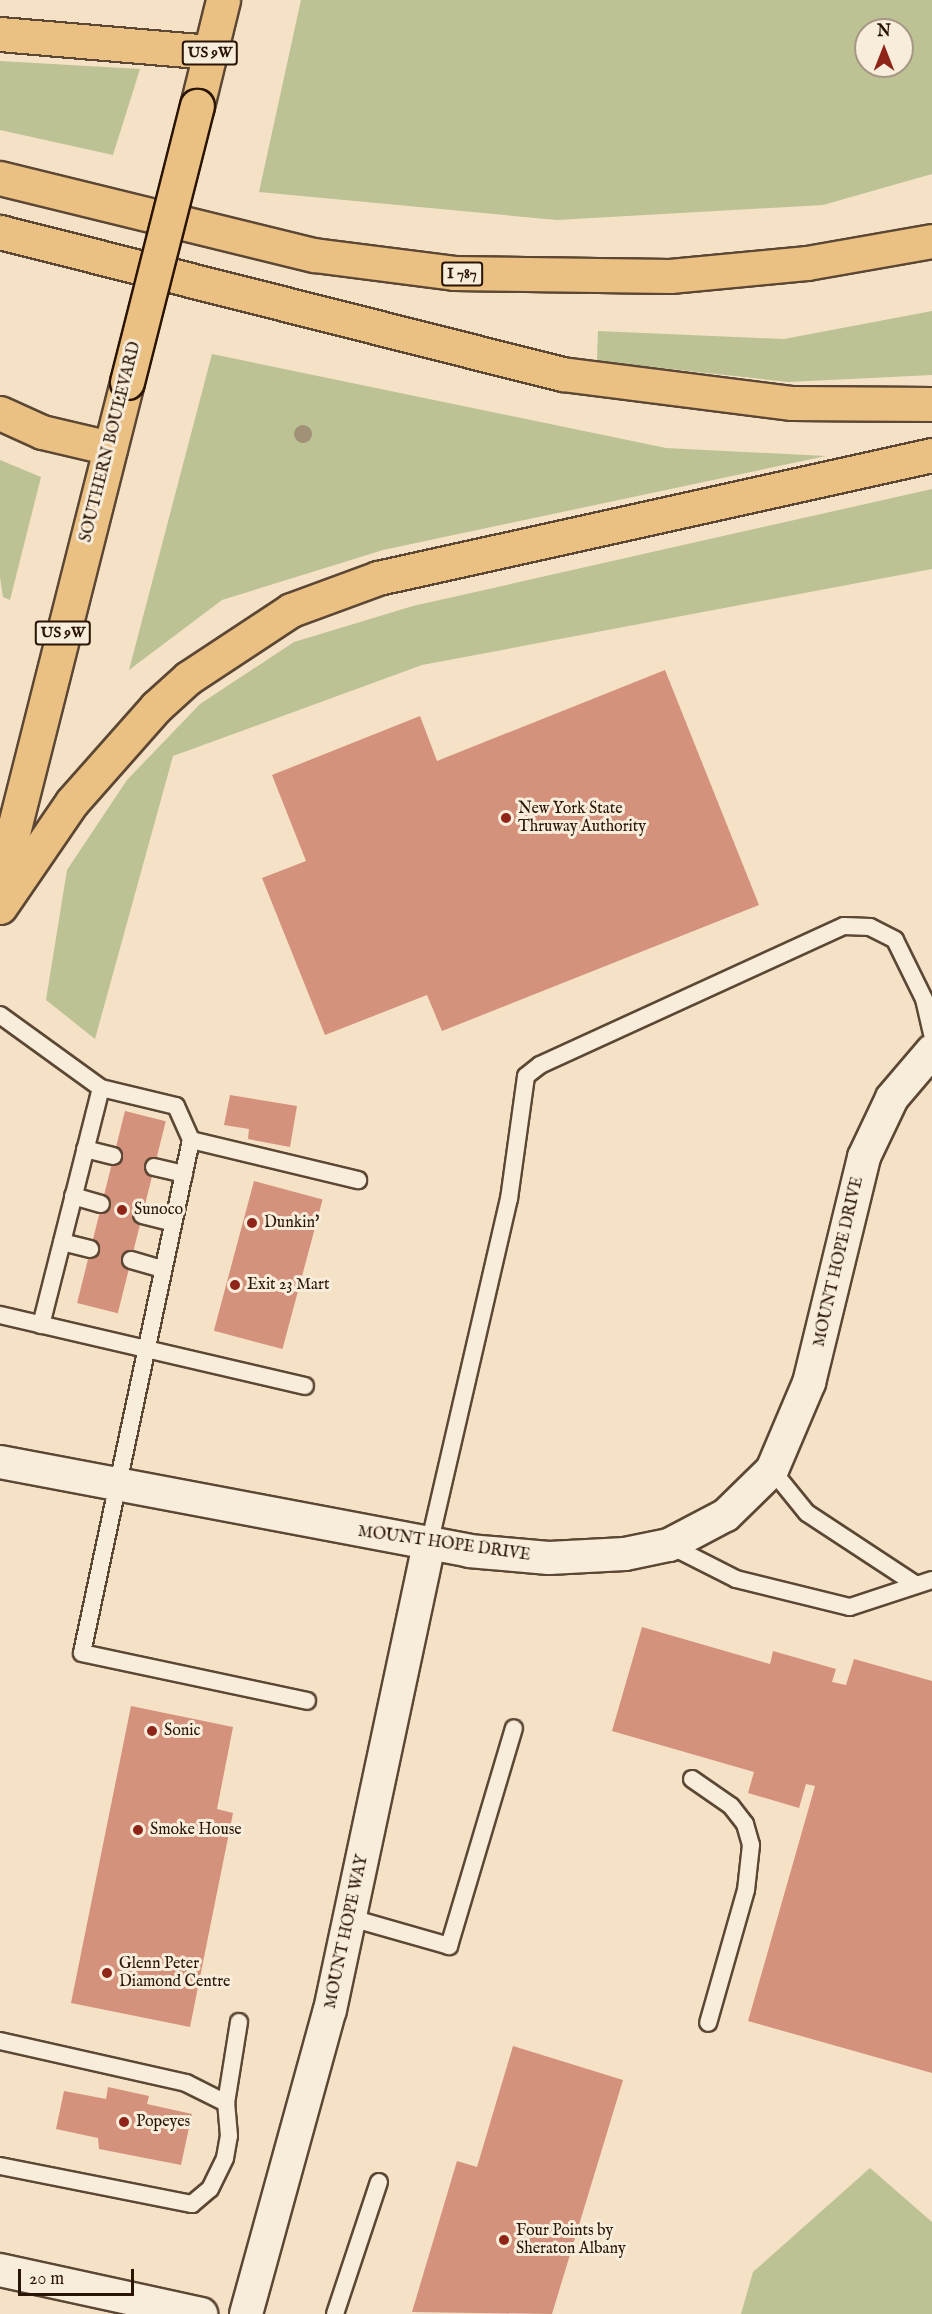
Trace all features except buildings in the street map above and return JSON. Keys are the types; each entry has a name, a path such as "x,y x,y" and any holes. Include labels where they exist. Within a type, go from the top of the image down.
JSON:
{"main road":[{"name":"SOUTHERN BOULEVARD","path":"0,884 222,0"},
{"path":"0,33 210,52"},
{"name":"I 787","path":"0,178 314,255 454,273 670,276 807,263 932,241"},
{"path":"0,232 562,374 734,398 932,404"},
{"path":"0,413 42,432 110,448"},
{"path":"0,907 72,802 156,707 196,672 291,610 378,578 932,455"}],"street":[{"name":"MOUNT HOPE DRIVE","path":"0,1462 429,1545 549,1558 625,1554 669,1545 726,1515 772,1470 809,1383 864,1157 892,1098 932,1051"},
{"name":"MOUNT HOPE WAY","path":"246,2314 351,1918 429,1545"},
{"path":"0,2270 201,2314"}],"lane":[{"path":"429,1545 509,1199 526,1076 540,1065 844,926 870,927 895,940 924,999 932,1033"},
{"path":"0,1016 101,1088 176,1106 191,1140 82,1653 307,1701"},
{"path":"41,1325 101,1088"},
{"path":"191,1140 358,1180"},
{"path":"85,1149 113,1156"},
{"path":"154,1167 184,1174"},
{"path":"73,1196 101,1204"},
{"path":"142,1215 173,1223"},
{"path":"62,1242 90,1249"},
{"path":"131,1260 163,1269"},
{"path":"0,1315 305,1386"},
{"path":"772,1470 807,1513 915,1584"},
{"path":"669,1545 736,1579 849,1607 932,1580"},
{"path":"351,1918 449,1946 514,1728"},
{"path":"692,1779 731,1806 745,1824 751,1845 747,1890 708,2023"},
{"path":"0,2166 192,2204 210,2189 225,2158 229,2136 226,2103 238,2022"},
{"path":"0,2041 186,2083 226,2103"},
{"path":"335,2314 379,2182"}],"green space":[{"path":"301,0 932,0 932,174 823,205 557,220 259,192"},
{"path":"0,61 140,69 113,155 0,130"},
{"path":"932,311 932,375 788,382 597,361 598,331 784,339"},
{"path":"212,354 666,448 826,456 383,550 222,600 129,670"},
{"path":"0,460 41,477 10,600 3,597 0,577"},
{"path":"932,489 932,569 422,665 173,756 95,1039 46,1000 67,870 127,780 200,704 294,642 413,606"},
{"path":"870,2168 932,2222 932,2314 741,2314 753,2272"}],"place":[{"name":"New York State Thruway Authority","path":"506,818"},
{"name":"Sunoco","path":"122,1210"},
{"name":"Dunkin'","path":"252,1223"},
{"name":"Exit 23 Mart","path":"235,1285"},
{"name":"Sonic","path":"152,1731"},
{"name":"Smoke House","path":"138,1830"},
{"name":"Glenn Peter Diamond Centre","path":"107,1973"},
{"name":"Popeyes","path":"124,2122"},
{"name":"Four Points by Sheraton Albany","path":"504,2240"}]}
